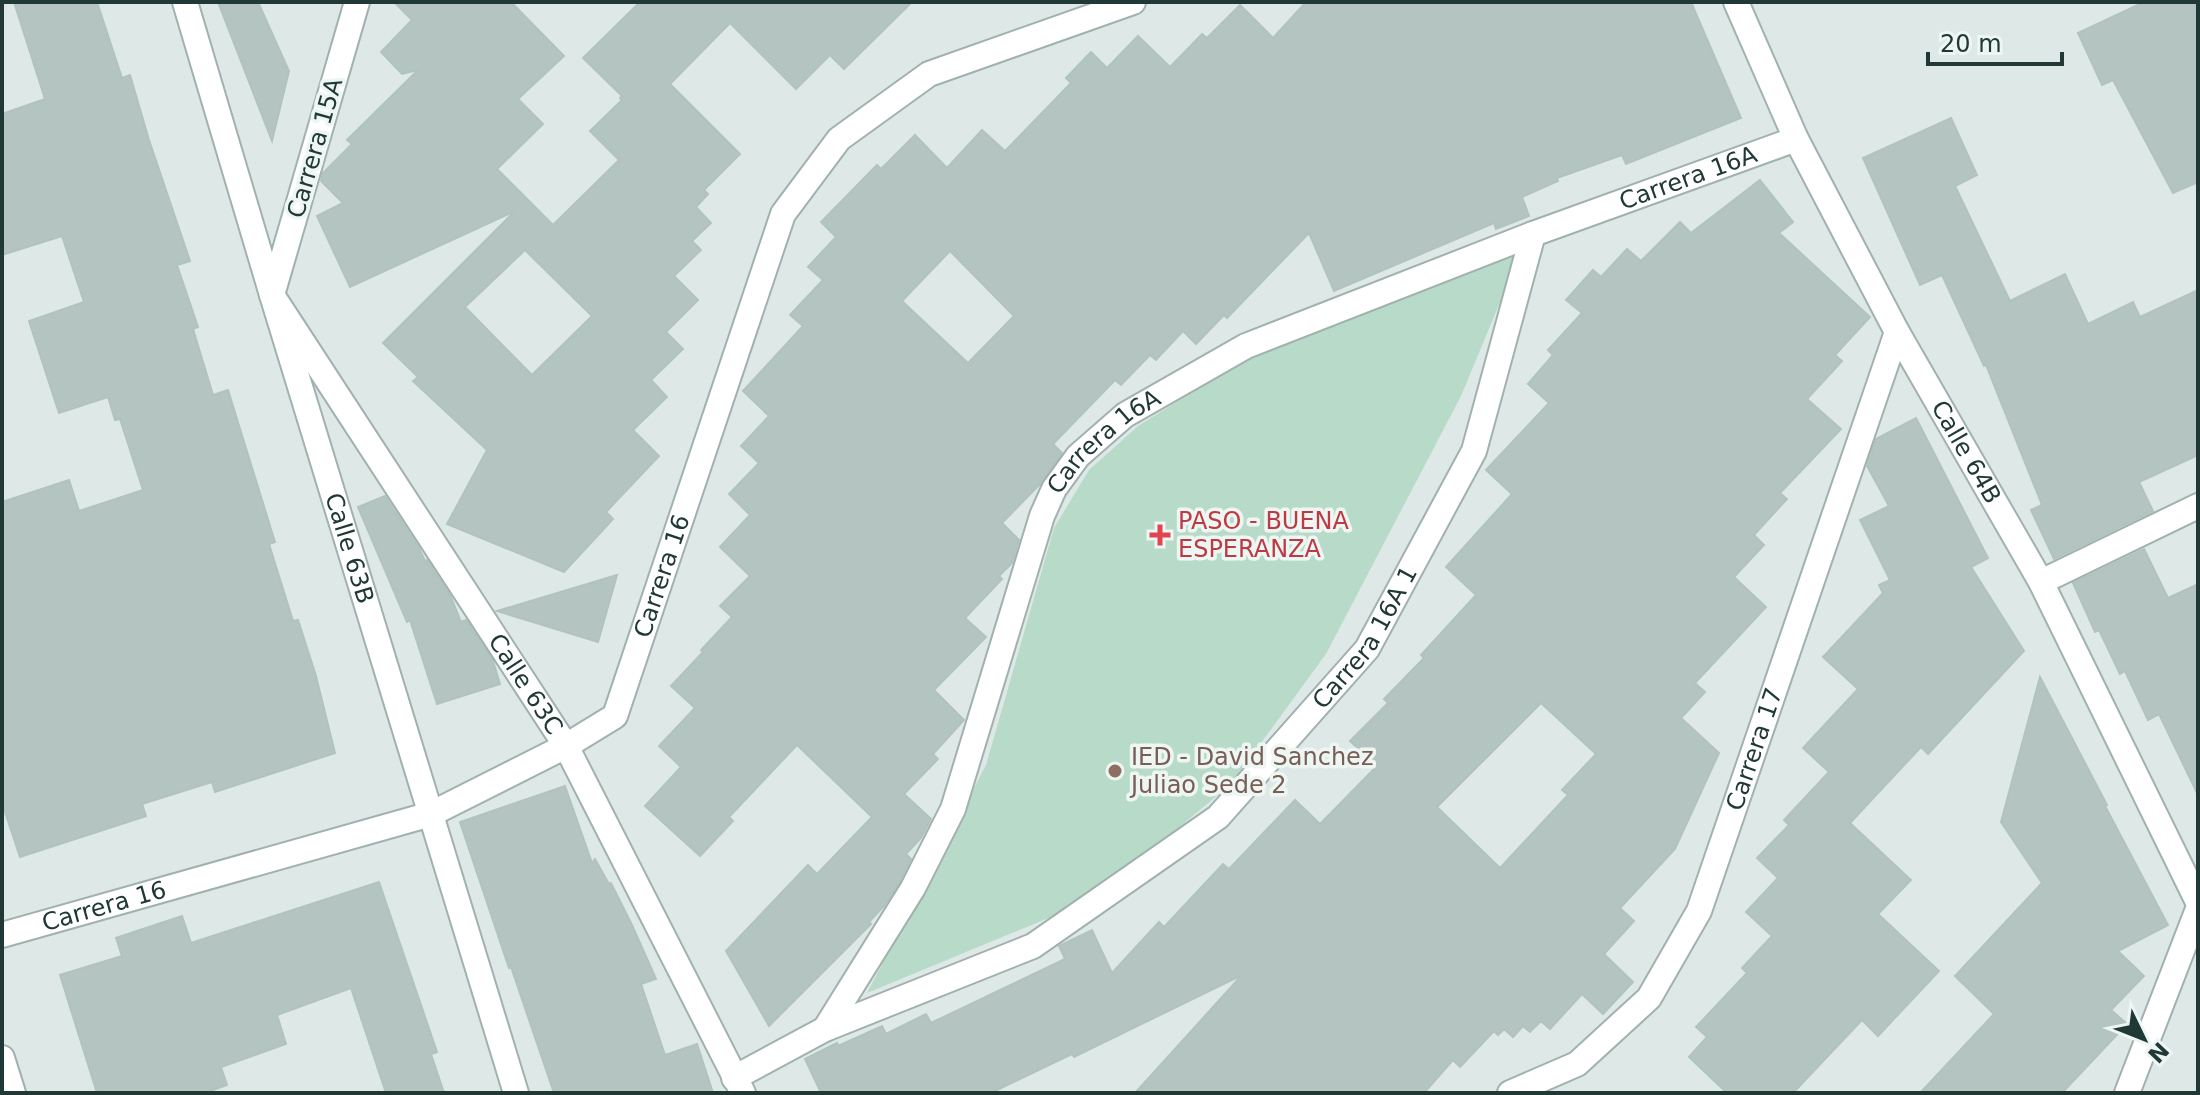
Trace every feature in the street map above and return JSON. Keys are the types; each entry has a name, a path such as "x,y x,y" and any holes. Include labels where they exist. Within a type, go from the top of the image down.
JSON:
{"street":[{"name":"Calle 63B","path":"185,2 516,1093"},
{"name":"Carrera 15A","path":"272,295 357,2"},
{"name":"Carrera 16","path":"2,935 431,814 566,746 615,716 783,214 839,139 929,74 1133,2"},
{"name":"Calle 64B","path":"1736,2 1796,139 1897,332 2041,582 2198,902"},
{"name":"Carrera 16A","path":"738,1085 825,1029 913,888 953,809 1042,516 1054,489 1078,456 1125,415 1246,346 1533,234 1796,139"},
{"name":"Carrera 16A 1","path":"825,1029 1033,946 1218,817 1268,761 1367,649 1474,451 1533,234"},
{"name":"Calle 63C","path":"272,295 566,746 738,1085"},
{"name":"Carrera 17","path":"1510,1093 1577,1064 1649,998 1699,911 1897,332"},
{"path":"2041,582 2198,506"},
{"path":"2127,1093 2198,909"},
{"path":"2,1058 13,1093"}],"green space":[{"path":"1520,254 1461,396 1326,654 1231,784 1092,900 867,993 986,765 1054,528 1089,470 1138,426 1260,350"}],"building":[{"path":"14,2 97,2 122,78 130,75 190,261 177,265 198,327 193,329 213,395 228,390 275,542 269,544 293,621 298,620 316,676 335,753 215,792 212,782 142,804 146,816 20,857 2,803 2,502 69,480 79,511 143,490 120,419 115,420 108,397 59,413 29,321 84,302 62,236 2,255 2,114 45,99"},
{"path":"218,2 258,2 289,71 272,141"},
{"path":"394,2 511,2 564,56 518,99 543,124 497,169 553,225 619,160 590,131 622,100 622,96 583,58 640,2 912,2 844,69 830,55 796,89 730,23 670,84 740,154 704,190 708,194 696,207 711,223 692,241 701,250 674,276 698,300 666,332 683,349 651,380 667,397 633,430 659,456 606,512 613,519 564,572 447,524 487,450 413,381 418,377 383,343 515,211 350,287 317,216 343,203 321,181 323,173 352,144 347,140 418,70 402,74 381,52 412,20","holes":["525,250 592,316 532,375 465,307"]},
{"path":"1306,2 1691,2 1741,118 1626,164 1622,155 1557,178 1558,181 1522,197 1529,216 1496,229 1494,223 1334,291 1309,233 1227,318 1224,315 1196,344 1183,331 1156,360 1150,355 1121,385 1115,380 1053,444 1062,453 1040,484 1002,523 1019,540 1012,563 999,576 1002,579 965,618 986,637 934,690 964,720 933,754 938,759 904,794 931,819 921,838 906,854 911,859 900,881 869,922 871,924 769,1026 726,951 808,865 817,874 872,817 797,745 729,817 733,821 700,856 645,806 681,767 659,746 695,708 671,686 732,617 720,606 750,576 720,547 750,515 729,494 759,463 741,446 769,416 743,391 803,326 790,315 823,280 808,267 836,237 821,222 877,165 881,169 915,135 947,168 982,130 1005,151 1071,83 1066,78 1091,52 1107,68 1138,36 1170,67 1202,34 1207,38 1240,5 1273,38","holes":["950,251 1014,316 968,363 902,301"]},
{"path":"2144,2 2198,2 2198,182 2173,193 2113,80 2102,85 2078,33"},
{"path":"1951,118 1977,175 1955,186 2010,301 2065,274 2088,324 2133,302 2140,317 2198,290 2198,455 2139,482 2153,511 2054,559 2031,510 2042,505 1986,365 1942,275 1920,285 1863,158"},
{"path":"1760,180 1793,222 1779,233 1870,317 1835,355 1842,361 1807,399 1841,429 1780,493 1787,499 1754,535 1764,545 1734,577 1766,607 1695,683 1705,692 1681,718 1719,753 1675,849 1620,908 1634,921 1604,954 1633,982 1603,1014 1582,994 1550,1029 1541,1021 1530,1032 1523,1026 1513,1037 1504,1029 1498,1035 1494,1031 1460,1067 1453,1060 1424,1093 1135,1093 1242,975 1074,1057 1072,1054 991,1093 821,1093 805,1059 882,1026 886,1034 926,1014 931,1023 1065,959 1059,946 1092,930 1112,973 1159,922 1164,927 1223,864 1229,869 1295,800 1320,824 1377,766 1350,741 1388,703 1384,699 1424,658 1421,655 1476,595 1446,567 1512,494 1486,470 1549,403 1528,384 1553,355 1548,350 1582,313 1566,300 1593,270 1601,277 1627,249 1641,261 1680,222 1691,233","holes":["1541,703 1596,754 1562,790 1568,795 1500,868 1437,807"]},
{"path":"1916,418 1988,558 1971,567 2024,651 1928,754 1921,747 1850,823 1911,880 1878,914 1939,971 1878,1036 1862,1020 1793,1093 1727,1093 1689,1057 1707,1037 1696,1027 1747,973 1742,968 1772,936 1746,912 1778,878 1757,858 1789,825 1784,820 1829,772 1803,748 1858,689 1823,657 1883,593 1879,585 1890,580 1860,520 1889,506 1867,466 1876,439"},
{"path":"385,496 451,597 461,622 466,620 493,661 500,684 437,704 410,620 407,622 358,507"},
{"path":"2144,549 2168,598 2198,584 2198,795 2159,714 2148,720 2125,671 2120,674 2099,630 2095,632 2073,583"},
{"path":"617,575 598,642 497,611"},
{"path":"2040,677 2168,925 2118,951 2144,976 2111,1010 2127,1024 2062,1093 1920,1093 1994,1014 1955,976 2042,883 2001,822"},
{"path":"565,786 592,863 595,859 611,883 656,979 641,984 665,1055 697,1044 713,1093 554,1093 460,822"},
{"path":"379,882 437,1052 431,1054 444,1093 386,1093 351,988 277,1015 286,1044 221,1067 227,1085 205,1093 97,1093 60,975 122,956 116,938 182,916 191,943"}],"place":[{"name":"PASO - BUENA ESPERANZA","path":"1160,535"},
{"name":"IED - David Sanchez Juliao Sede 2","path":"1115,771"}]}
